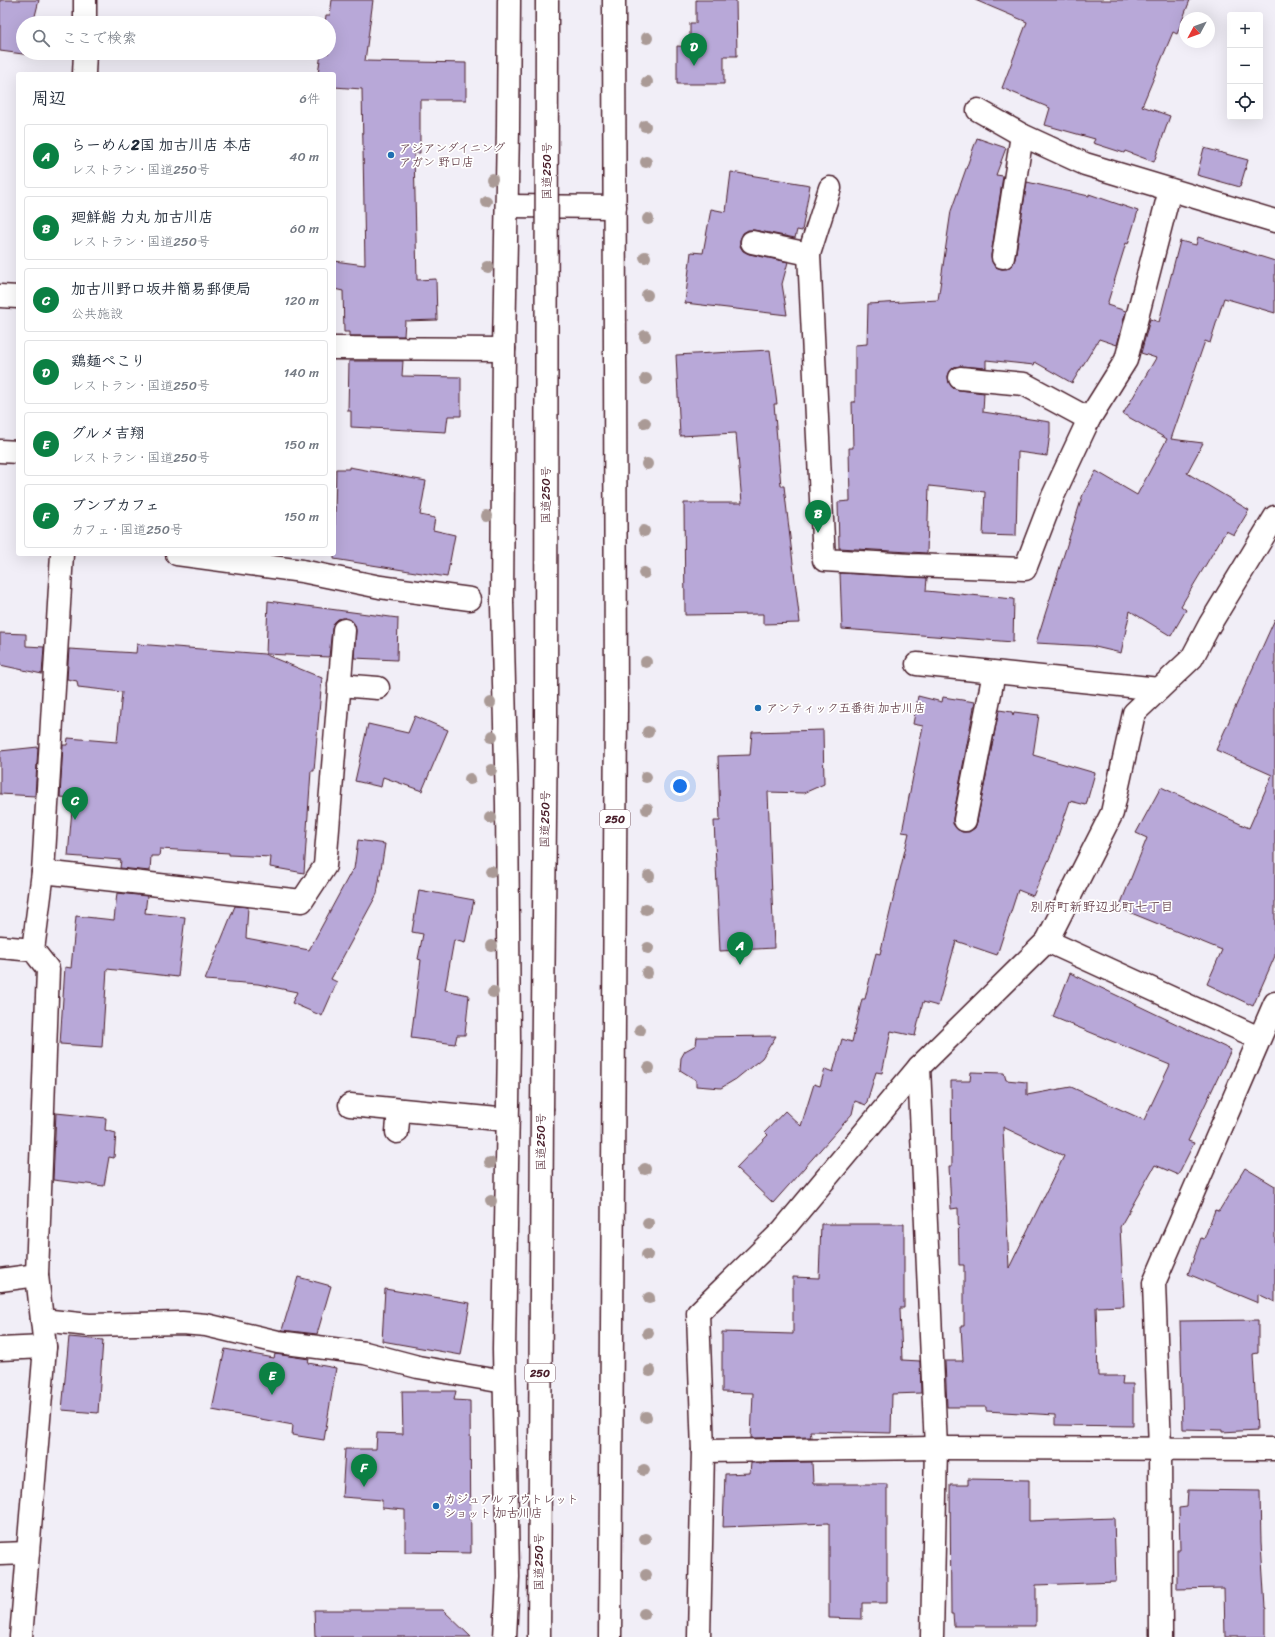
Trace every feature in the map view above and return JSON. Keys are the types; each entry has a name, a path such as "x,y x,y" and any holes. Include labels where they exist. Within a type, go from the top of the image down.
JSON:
{"main road":[{"path":"85,0 85,16"},
{"path":"505,1637 508,1577 504,1382 510,1042 508,828 502,603 509,0"},
{"name":"国道250号","path":"539,1637 546,720 547,0"},
{"name":"250","path":"610,1637 616,716 614,0"},
{"path":"84,72 85,60"},
{"path":"978,110 1022,135 1084,164 1275,221"},
{"path":"1003,256 1022,135"},
{"path":"830,188 809,254 824,560 1025,569 1053,496 1089,419 1126,360 1170,190"},
{"path":"507,206 615,207"},
{"path":"752,242 809,254"},
{"path":"0,296 16,297"},
{"path":"336,348 504,349"},
{"path":"960,378 1024,384 1089,419"},
{"path":"0,451 16,452"},
{"path":"699,1637 703,1451 698,1313 782,1231 919,1067 1047,941 1112,812 1134,713 1192,658 1210,624 1272,527"},
{"path":"33,950 43,872 62,556"},
{"path":"208,556 303,562 380,587 470,599"},
{"path":"43,872 302,901 325,866 344,630"},
{"path":"917,664 1159,689"},
{"path":"965,820 994,673"},
{"path":"339,685 378,688"},
{"path":"1047,941 1259,1038"},
{"path":"0,946 33,950 48,969 37,1274 44,1347 21,1637"},
{"path":"1161,1637 1160,1449 1154,1283 1275,1003"},
{"path":"919,1067 936,1448 932,1637"},
{"path":"350,1105 508,1120"},
{"path":"397,1132 399,1110"},
{"path":"0,1280 37,1274"},
{"path":"42,1320 89,1325 182,1323 206,1325 278,1342 365,1353 418,1367 504,1382"},
{"path":"0,1349 44,1347"},
{"path":"703,1451 936,1448 1275,1449"},
{"path":"0,1554 28,1553"}],"building":[{"path":"0,0 39,0 35,16 16,16 16,53 0,51"},
{"path":"332,0 373,0 365,61 466,63 466,100 420,100 420,153 414,153 417,280 436,279 437,320 405,321 404,336 349,336 349,332 344,332 343,291 336,289 336,261 365,265 362,89 336,87 336,72 318,72 320,60 336,60 336,16 326,16 330,15"},
{"path":"696,0 736,0 737,56 724,56 724,84 677,84 677,46 690,47 690,23 696,23"},
{"path":"975,0 1190,0 1185,12 1179,12 1179,29 1177,34 1173,32 1142,106 1170,116 1154,162 1125,151 1124,153 1093,143 1095,139 1045,125 1050,108 1002,88 1027,22"},
{"path":"977,138 1006,148 996,175 1003,176 991,255 992,262 995,267 1007,269 1012,265 1015,259 1027,182 1089,196 1089,194 1138,211 1128,244 1126,243 1107,305 1126,311 1117,345 1099,339 1072,383 1035,362 1034,365 986,360 986,368 961,366 954,367 950,371 948,376 949,383 953,388 984,393 983,412 1050,422 1047,456 1018,452 1016,536 983,535 985,492 929,486 927,553 839,548 838,502 850,501 849,448 853,448 852,402 855,402 855,345 867,344 868,304 938,300 951,211"},
{"path":"1204,148 1248,160 1240,187 1197,175"},
{"path":"731,172 810,185 802,231 797,230 795,238 748,230 743,233 740,240 740,246 743,251 749,254 788,262 782,284 787,315 685,303 691,252 703,253 711,209 726,212"},
{"path":"1198,237 1275,261 1275,313 1224,298 1210,343 1205,341 1171,439 1203,443 1187,473 1249,510 1234,535 1226,531 1181,606 1186,610 1171,636 1130,611 1121,653 1091,646 1036,643 1083,494 1096,471 1137,495 1167,439 1123,414 1156,358 1141,353 1150,319 1159,322 1180,241 1196,245"},
{"path":"770,350 777,404 774,404 781,486 784,486 800,623 763,624 763,614 685,615 684,503 742,503 736,433 680,436 676,355"},
{"path":"349,361 403,361 402,376 461,377 461,416 448,416 446,432 351,427 351,411 348,411"},
{"path":"349,467 426,481 420,515 435,518 433,530 455,535 447,577 334,559 334,556 336,556 336,469 349,469"},
{"path":"840,573 927,578 926,591 1014,599 1013,642 842,629"},
{"path":"268,601 398,618 397,660 354,658 355,625 351,620 345,618 338,619 334,623 329,657 266,654"},
{"path":"1275,619 1275,956 1253,1006 1207,984 1222,950 1119,908 1147,838 1136,833 1161,787 1249,828 1272,775 1216,750"},
{"path":"0,633 26,634 26,646 44,647 42,674 0,665"},
{"path":"137,644 264,654 322,678 314,771 311,771 304,873 270,867 271,857 229,855 229,853 160,849 159,856 151,856 150,871 120,868 121,860 68,856 73,798 60,797 63,745 67,745 68,738 117,742 122,692 78,687 77,681 67,679 69,649 136,653"},
{"path":"918,696 942,702 943,697 975,702 953,818 953,824 957,829 962,832 969,832 975,828 999,710 1012,712 1013,716 1014,712 1039,715 1033,755 1095,773 1086,805 1070,801 1053,850 1033,896 1018,890 997,955 956,941 938,1006 923,1002 915,1036 891,1031 882,1073 876,1072 866,1105 855,1101 852,1114 773,1203 736,1168 768,1135 765,1132 785,1111 801,1126 814,1084 820,1086 825,1069 833,1072 842,1039 852,1042 862,999 865,999 876,953 880,954 909,833 902,832 923,726 913,724"},
{"path":"415,716 448,730 422,791 383,777 381,787 355,781 368,724 408,733"},
{"path":"823,730 824,784 804,793 768,792 774,948 720,951 714,821 720,821 718,756 750,755 752,732"},
{"path":"38,747 35,796 0,794 0,751"},
{"path":"358,840 385,844 377,894 331,979 337,982 322,1016 292,1003 297,992 258,984 205,980 235,906 248,907 246,938 309,950 354,869"},
{"path":"419,890 474,900 465,943 454,940 445,990 469,995 465,1035 457,1035 455,1044 411,1038 421,960 418,959 423,934 412,932"},
{"path":"117,893 147,896 145,913 185,917 178,977 107,969 102,1047 60,1044 65,967 71,968 76,916 114,920"},
{"path":"1070,973 1231,1050 1188,1141 1194,1143 1178,1175 1155,1165 1120,1227 1124,1306 1096,1307 1098,1376 1123,1376 1122,1384 1133,1384 1133,1426 1055,1425 1055,1415 986,1411 986,1407 947,1407 945,1361 963,1361 961,1326 964,1326 964,1265 959,1265 958,1208 951,1209 949,1166 952,1166 951,1081 970,1081 971,1072 1004,1073 1006,1080 1027,1082 1027,1095 1071,1087 1144,1120 1170,1065 1053,1017","holes":["1003,1127 1064,1156 1009,1268"]},
{"path":"776,1036 762,1058 736,1079 721,1088 696,1086 696,1080 680,1070 681,1058 685,1051 696,1045 697,1037"},
{"path":"56,1113 106,1118 105,1130 116,1133 114,1158 109,1157 104,1186 53,1180"},
{"path":"1245,1168 1275,1186 1275,1302 1258,1294 1258,1303 1188,1274 1201,1238 1204,1239 1215,1210 1219,1211"},
{"path":"821,1224 904,1224 904,1308 900,1308 902,1360 920,1361 921,1393 892,1394 891,1433 810,1431 811,1437 751,1438 753,1393 722,1392 722,1332 793,1334 793,1277 819,1278"},
{"path":"298,1277 331,1286 317,1334 282,1330"},
{"path":"385,1289 470,1303 461,1355 382,1341"},
{"path":"1258,1320 1258,1353 1253,1354 1257,1430 1222,1432 1222,1430 1183,1429 1180,1321"},
{"path":"69,1337 103,1340 98,1413 62,1410"},
{"path":"225,1349 274,1358 275,1354 309,1359 308,1363 336,1368 324,1440 292,1435 293,1425 212,1410"},
{"path":"402,1391 456,1391 454,1400 470,1401 471,1553 405,1552 405,1510 382,1508 382,1500 342,1497 345,1449 376,1449 377,1433 403,1434"},
{"path":"812,1462 813,1484 887,1484 887,1603 862,1603 862,1619 829,1618 829,1523 723,1527 725,1474 750,1473 751,1463"},
{"path":"968,1479 1029,1480 1029,1521 1114,1518 1116,1582 1036,1585 1036,1626 954,1626 953,1614 951,1614 950,1485 968,1485"},
{"path":"1188,1490 1260,1491 1266,1637 1225,1637 1224,1588 1177,1589 1177,1550 1180,1550 1179,1508 1187,1507"},
{"path":"314,1610 443,1610 471,1637 315,1637"}],"place":[{"name":"鶏麺ぺこり","path":"694,66"},
{"name":"アジアンダイニング アガン 野口店","path":"391,155"},
{"name":"廻鮮鮨 力丸 加古川店","path":"818,533"},
{"name":"アンティック五番街 加古川店","path":"758,708"},
{"name":"加古川野口坂井簡易郵便局","path":"75,820"},
{"name":"らーめん2国 加古川店 本店","path":"740,965"},
{"name":"グルメ吉翔","path":"272,1395"},
{"name":"ブンブカフェ","path":"364,1487"},
{"name":"カジュアル アウトレット ショット 加古川店","path":"436,1506"}],"district":[{"name":"別府町新野辺北町七丁目","path":"1102,906"}]}
